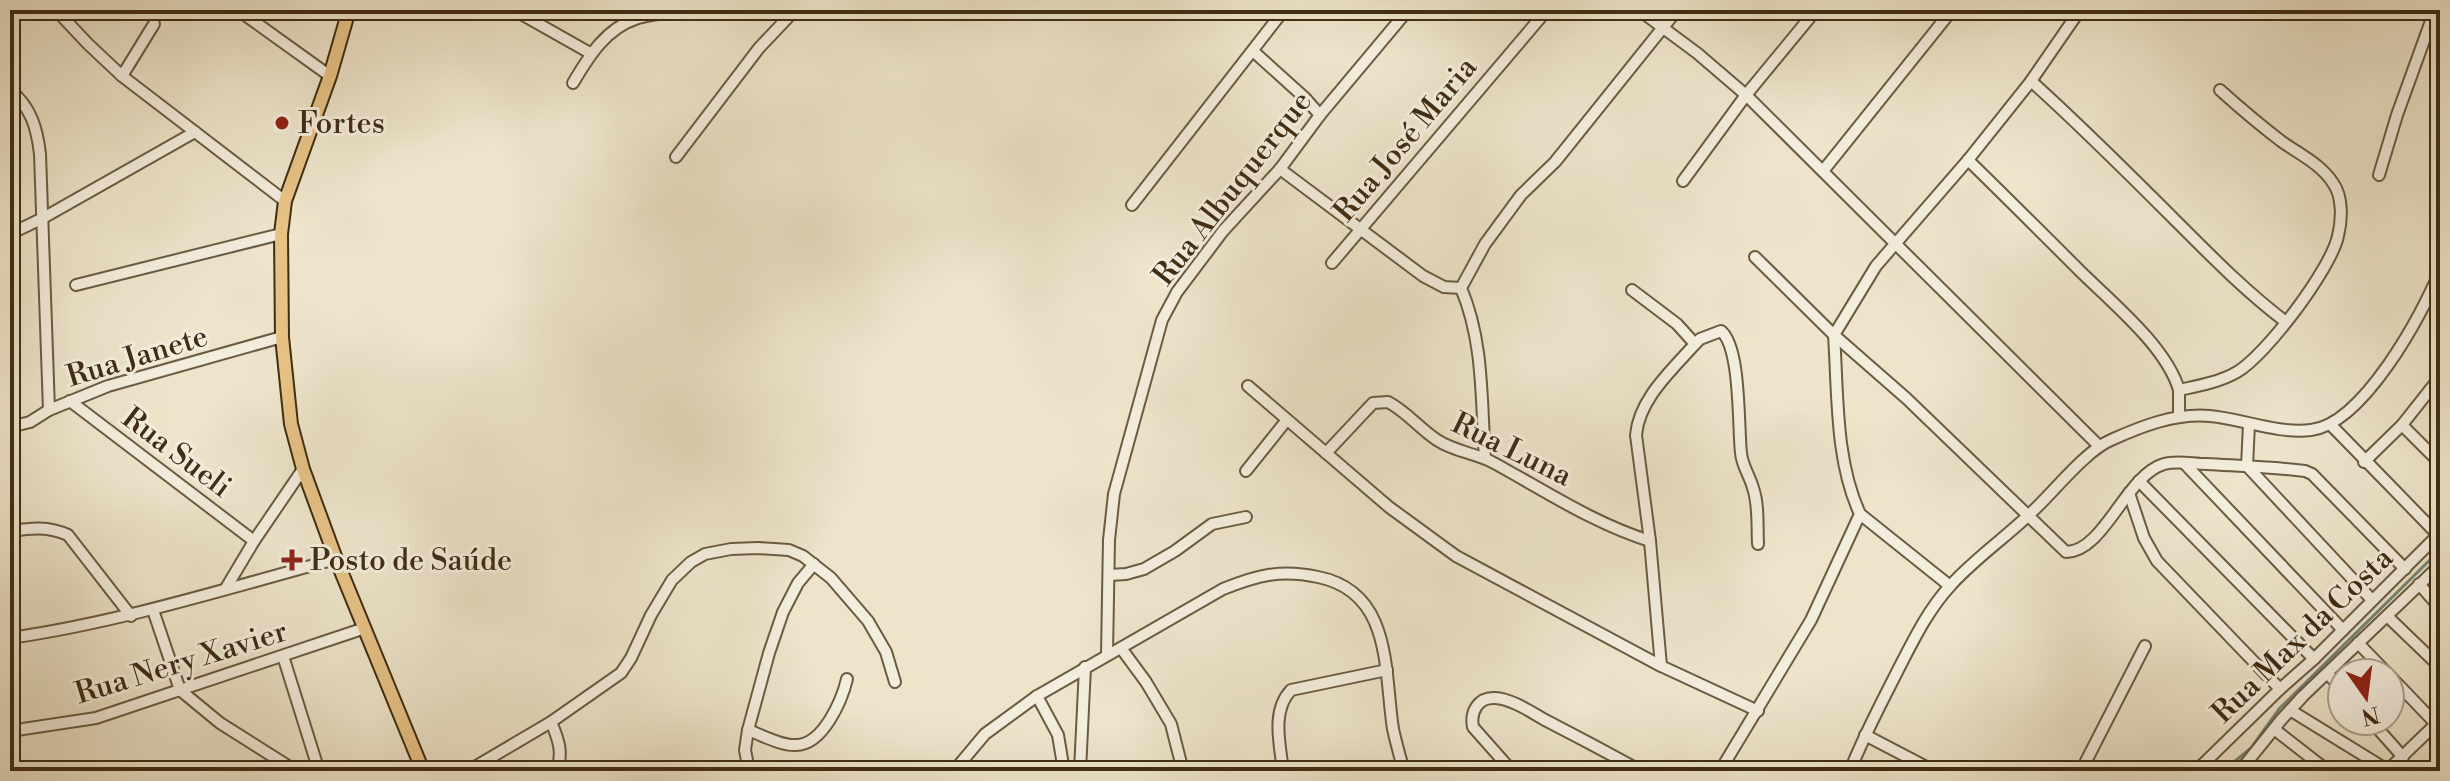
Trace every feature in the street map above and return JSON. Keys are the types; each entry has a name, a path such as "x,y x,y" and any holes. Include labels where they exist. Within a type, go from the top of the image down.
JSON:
{"main road":[{"path":"349,10 330,76 285,201 281,234 282,337 291,424 303,469 336,559 423,771"}],"street":[{"path":"56,10 122,76 285,201"},
{"path":"238,10 330,76"},
{"path":"514,10 590,53"},
{"path":"573,83 590,53 627,22 681,10"},
{"path":"676,157 759,48 795,10"},
{"path":"1132,205 1284,10"},
{"name":"Rua Albuquerque","path":"1107,654 1109,540 1114,494 1162,320 1177,292 1223,231 1280,169 1320,115 1408,10"},
{"name":"Rua José Maria","path":"1332,263 1547,10"},
{"path":"1639,10 1746,95 2099,446"},
{"path":"1461,288 1485,244 1521,195 1555,162 1677,10"},
{"path":"1683,181 1746,95 1816,10"},
{"path":"1823,171 1952,10"},
{"path":"1950,586 1860,514 1850,492 1845,468 1834,335 1876,266 1897,245 2031,81 2080,10"},
{"path":"2379,175 2435,10"},
{"path":"122,76 154,24"},
{"path":"1253,51 1320,115"},
{"path":"2031,81 2231,275 2286,322"},
{"path":"10,90 31,113 37,132 42,177 49,410"},
{"path":"2179,390 2238,372 2257,355 2286,322 2328,263 2338,238 2339,193 2333,182 2220,90"},
{"path":"10,234 195,132"},
{"path":"1968,160 2118,308 2162,356 2174,374 2179,390 2179,416"},
{"path":"1280,169 1436,284 1461,288"},
{"path":"76,285 281,234"},
{"path":"1755,257 2066,552 2080,549 2090,542 2139,481 2163,464 2247,466 2305,471 2320,481 2405,569"},
{"path":"1850,771 1920,627 1950,586 2029,516 2099,446 2179,416 2212,416 2294,431 2331,425 2349,410 2403,345 2439,275"},
{"path":"1461,288 1471,312 1478,348 1485,458"},
{"path":"1632,290 1677,324 1695,344"},
{"path":"1661,666 1637,425 1654,393 1695,344 1721,331 1727,336 1740,407 1740,450 1754,490 1758,544"},
{"name":"Rua Janete","path":"10,427 30,422 49,410 108,386 282,337"},
{"path":"2364,462 2402,425 2440,377"},
{"path":"1248,386 1389,507 1456,556 1661,666 1758,711"},
{"path":"2430,390 2440,401"},
{"name":"Rua Sueli","path":"70,401 254,541"},
{"name":"Rua Luna","path":"1326,453 1373,403 1388,402 1455,450 1485,458 1615,529 1650,541"},
{"path":"1246,471 1286,421"},
{"path":"2249,424 2247,466 2372,600"},
{"path":"2331,425 2439,535"},
{"path":"2402,425 2440,463"},
{"path":"2184,463 2343,630"},
{"path":"226,588 303,469"},
{"path":"2139,481 2314,659"},
{"path":"2129,493 2144,538 2157,561 2280,689"},
{"path":"1720,771 1811,620 1860,514"},
{"path":"1109,575 1144,569 1212,524 1246,517"},
{"path":"10,531 53,528 68,535 131,616"},
{"name":"Rua Max da Costa","path":"2196,771 2439,535"},
{"path":"468,771 551,722 621,673 672,580 705,554 731,549 789,550 814,564 831,578 876,633 886,652 895,682"},
{"path":"10,638 131,616 336,559"},
{"path":"749,771 745,750 748,730 783,612 798,583 814,564"},
{"name":"Rua Max da Costa","path":"2344,657 2440,565"},
{"path":"954,771 985,734 1037,696 1223,589 1278,572 1332,580 1355,593 1368,610 1377,625 1387,670 1393,731 1404,771"},
{"path":"2419,584 2440,608"},
{"path":"153,610 180,690 220,723 296,771"},
{"path":"2387,616 2440,667"},
{"name":"Rua Nery Xavier","path":"10,731 96,718 365,628"},
{"path":"2358,643 2371,657"},
{"path":"2081,771 2145,646"},
{"path":"1121,648 1171,724 1183,771"},
{"path":"283,656 319,771"},
{"path":"1080,771 1085,667"},
{"path":"1283,771 1278,712 1291,690 1387,670"},
{"name":"Rua Max da Costa","path":"2240,771 2290,710 2326,676"},
{"path":"748,730 793,746 808,742 827,723 842,699 847,679"},
{"path":"2290,710 2388,770 2438,722 2406,692"},
{"path":"1037,696 1058,735 1064,771"},
{"path":"1512,771 1473,727 1473,711 1487,699 1496,698 1524,708 1641,771"},
{"path":"551,722 559,745 560,762 556,771"},
{"path":"2274,729 2328,771"},
{"path":"1865,735 1934,771"},
{"path":"2385,737 2403,757"}],"waterway":[{"path":"2223,771 2251,748 2280,708 2440,550"}],"place":[{"name":"Fortes","path":"282,123"},
{"name":"Posto de Saúde","path":"292,560"}]}
